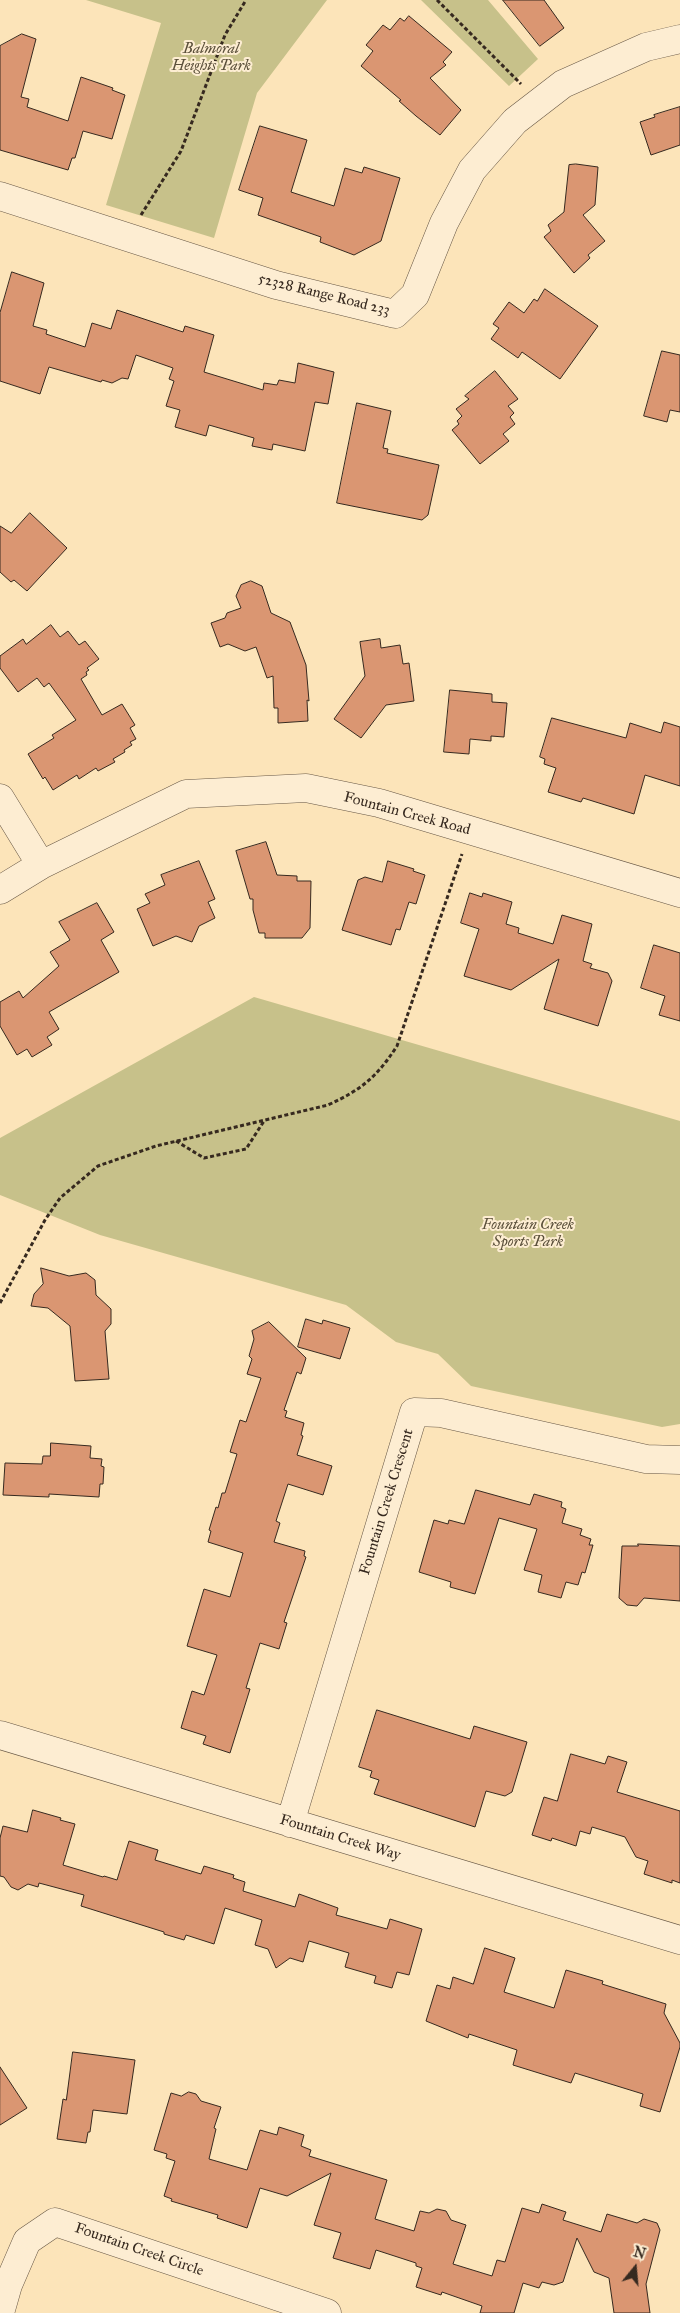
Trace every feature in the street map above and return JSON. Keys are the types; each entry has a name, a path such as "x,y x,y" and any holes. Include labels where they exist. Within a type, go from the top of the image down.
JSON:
{"street":[{"name":"52328 Range Road 233","path":"0,196 276,285 395,314 415,295 444,223 472,170 515,121 563,84 646,47 680,39"},
{"name":"Fountain Creek Road","path":"0,890 41,865 186,794 306,788 379,803 680,893"},
{"path":"0,798 41,865"},
{"name":"Fountain Creek Crescent","path":"290,1824 414,1412 440,1413 646,1459 680,1460"},
{"name":"Fountain Creek Way","path":"0,1735 290,1824 680,1940"},
{"name":"Fountain Creek Circle","path":"0,2313 8,2285 27,2241 56,2222 327,2313"}],"path":[{"path":"127,237 182,151 225,35 246,0"},
{"path":"436,0 540,102"},
{"path":"0,1303 45,1220 60,1198 98,1166 176,1141 328,1105 353,1094 368,1083 386,1064 397,1046 463,851"},
{"path":"176,1141 204,1158 246,1149 264,1120"}],"green space":[{"name":"Balmoral Heights Park","path":"86,0 327,0 257,93 214,238 106,205 161,23"},
{"path":"421,0 488,0 538,59 509,86"},
{"name":"Fountain Creek Sports Park","path":"254,997 680,1121 680,1424 662,1427 471,1386 438,1354 396,1342 346,1305 100,1235 0,1195 0,1138"}],"building":[{"path":"503,0 544,0 564,28 540,46"},
{"path":"409,16 452,52 443,62 446,65 430,78 461,110 440,135 361,66 373,51 366,45 383,25 390,30 400,18 404,21"},
{"path":"22,34 36,39 21,97 29,99 27,107 68,121 81,77 113,88 112,90 125,95 112,139 83,131 75,158 72,158 68,170 0,150 0,46"},
{"path":"680,107 680,145 651,155 640,122 655,117 654,115"},
{"path":"260,126 307,140 291,192 334,206 345,168 362,173 364,167 400,178 381,241 354,255 320,242 321,237 258,215 263,198 239,190"},
{"path":"569,165 598,167 595,205 583,215 605,241 588,255 590,258 574,273 544,237 551,231 548,225 564,212"},
{"path":"12,272 44,283 33,326 47,330 46,334 85,347 92,323 111,329 117,310 183,332 185,326 214,335 204,372 263,390 264,383 277,385 279,380 295,383 298,363 334,372 328,404 315,402 305,451 273,444 272,450 252,446 254,438 209,425 206,436 175,427 180,410 166,406 174,381 169,379 173,368 136,355 128,379 122,378 112,383 102,380 101,382 49,367 40,394 0,381 0,313"},
{"path":"545,289 598,326 560,379 522,352 518,358 491,339 499,328 493,324 509,302 524,313 534,299 537,301"},
{"path":"662,351 680,355 680,412 670,410 667,422 644,416"},
{"path":"495,371 518,399 508,406 514,413 510,417 515,424 503,434 509,441 480,464 452,430 459,424 457,421 462,416 456,409 469,399 465,396"},
{"path":"357,403 391,411 383,448 388,449 387,453 439,465 428,515 422,520 337,503"},
{"path":"30,513 67,548 27,591 14,580 11,582 0,572 0,526 11,533"},
{"path":"251,581 262,586 271,613 290,622 306,665 309,701 307,700 308,721 278,723 278,708 274,708 273,676 267,678 256,647 245,651 228,644 220,647 211,623 225,618 227,613 241,608 236,596 241,585"},
{"path":"51,625 60,637 68,631 79,645 85,641 99,659 87,668 89,670 86,672 87,675 81,679 102,715 122,704 135,725 130,728 136,739 130,742 132,745 124,750 125,752 113,759 115,762 98,771 96,768 79,779 77,775 53,790 45,777 43,779 28,754 54,738 52,735 76,720 49,683 44,687 37,678 18,692 0,668 0,656 23,639 26,644"},
{"path":"380,639 381,648 400,645 403,664 409,663 414,701 386,705 361,738 334,719 365,676 360,642"},
{"path":"450,690 492,694 492,702 507,703 504,737 491,736 491,741 470,739 469,754 444,752"},
{"path":"552,718 626,738 630,723 661,733 664,722 680,727 680,786 645,775 634,814 583,798 581,802 548,792 556,768 544,764 545,759 540,757"},
{"path":"266,842 277,875 297,876 297,881 311,881 310,928 302,938 265,938 265,933 259,933 253,910 253,899 250,899 236,851"},
{"path":"199,861 215,899 208,902 215,918 199,926 192,942 176,936 153,946 137,909 150,903 145,894 165,885 161,875"},
{"path":"388,861 414,869 413,871 425,875 416,904 409,902 400,930 396,929 391,945 342,930 358,880 365,877 382,882"},
{"path":"470,893 482,897 483,893 512,902 506,924 519,928 518,933 553,944 562,915 592,924 583,961 592,964 590,968 608,973 612,981 598,1026 544,1009 559,959 511,990 464,976 479,929 461,923"},
{"path":"97,903 114,932 101,940 119,972 49,1012 59,1029 47,1037 52,1045 32,1057 27,1049 17,1055 0,1026 0,1002 19,991 23,998 59,966 50,952 70,940 59,922"},
{"path":"654,945 680,953 680,1021 659,1015 665,996 641,988"},
{"path":"41,1268 69,1276 86,1273 95,1280 96,1295 111,1309 111,1324 105,1331 109,1379 75,1381 70,1326 48,1308 31,1306 34,1294 43,1284"},
{"path":"306,1319 322,1324 323,1320 350,1328 340,1359 298,1347"},
{"path":"269,1322 306,1358 301,1374 297,1372 284,1410 287,1411 285,1417 304,1423 301,1435 303,1436 297,1455 332,1466 323,1495 288,1484 276,1521 280,1523 274,1542 305,1551 304,1556 306,1557 284,1622 287,1623 279,1649 260,1643 246,1688 250,1689 230,1753 203,1744 206,1736 181,1728 192,1691 204,1695 217,1655 187,1646 204,1589 230,1597 243,1553 208,1542 211,1531 209,1530 222,1493 225,1493 237,1454 230,1452 240,1420 246,1422 261,1378 247,1374 252,1359 249,1356 254,1339 252,1331"},
{"path":"51,1443 91,1446 90,1458 102,1459 101,1466 104,1467 103,1484 100,1484 99,1497 49,1494 49,1497 3,1495 5,1463 42,1464 43,1456 50,1456"},
{"path":"476,1490 530,1505 534,1494 562,1502 561,1507 566,1509 562,1523 582,1529 580,1535 591,1539 589,1545 593,1545 585,1573 582,1572 578,1585 566,1582 561,1598 538,1592 542,1575 524,1570 537,1529 499,1518 475,1594 450,1587 451,1582 419,1572 434,1520 448,1524 449,1520 464,1524"},
{"path":"638,1544 680,1546 680,1601 644,1598 637,1606 627,1605 619,1598 622,1546 638,1546"},
{"path":"377,1710 470,1739 474,1726 527,1742 512,1792 505,1796 486,1791 475,1827 374,1794 379,1780 370,1777 372,1771 359,1767"},
{"path":"571,1754 605,1764 608,1756 627,1762 617,1792 680,1811 680,1883 672,1880 672,1883 644,1874 648,1861 636,1857 625,1837 592,1827 590,1834 580,1831 576,1846 552,1838 551,1841 532,1835 544,1797 557,1801"},
{"path":"33,1810 75,1824 63,1865 117,1880 129,1841 158,1850 155,1860 201,1874 204,1866 234,1875 233,1878 245,1882 243,1891 295,1907 299,1894 338,1908 336,1915 387,1929 390,1919 422,1929 409,1975 397,1972 392,1988 374,1983 376,1976 345,1967 349,1953 309,1941 303,1962 290,1958 276,1968 268,1949 255,1945 262,1920 225,1908 214,1944 186,1935 184,1940 81,1906 84,1895 39,1883 38,1887 28,1884 18,1890 11,1887 4,1877 0,1876 0,1838 3,1826 27,1832"},
{"path":"485,1948 515,1958 504,1992 554,2008 566,1970 603,1981 602,1984 666,2004 664,2013 680,2043 680,2047 660,2112 640,2106 643,2094 575,2073 571,2083 513,2065 517,2050 469,2034 468,2038 426,2021 437,1985 450,1989 453,1977 473,1984"},
{"path":"73,2052 135,2060 127,2114 93,2110 90,2132 88,2132 86,2143 57,2139 63,2099 66,2100"},
{"path":"0,2067 27,2108 0,2125"},
{"path":"189,2092 196,2094 201,2101 221,2107 214,2128 216,2129 209,2159 247,2170 260,2130 277,2135 279,2127 304,2135 301,2146 311,2150 309,2156 387,2180 375,2219 414,2231 420,2211 429,2213 437,2209 446,2211 451,2220 466,2225 453,2264 492,2276 497,2260 505,2262 522,2208 539,2213 542,2204 566,2212 563,2220 601,2232 607,2214 637,2223 644,2219 657,2223 660,2230 646,2284 650,2313 614,2313 609,2278 594,2272 577,2238 563,2282 554,2285 542,2282 539,2288 523,2283 514,2313 480,2313 482,2306 442,2292 441,2295 416,2287 422,2268 416,2266 416,2263 376,2250 370,2269 333,2258 341,2233 314,2225 331,2173 287,2196 260,2188 247,2228 217,2218 218,2215 171,2201 172,2199 164,2196 175,2161 166,2158 167,2154 154,2150 171,2093 181,2096"}]}
